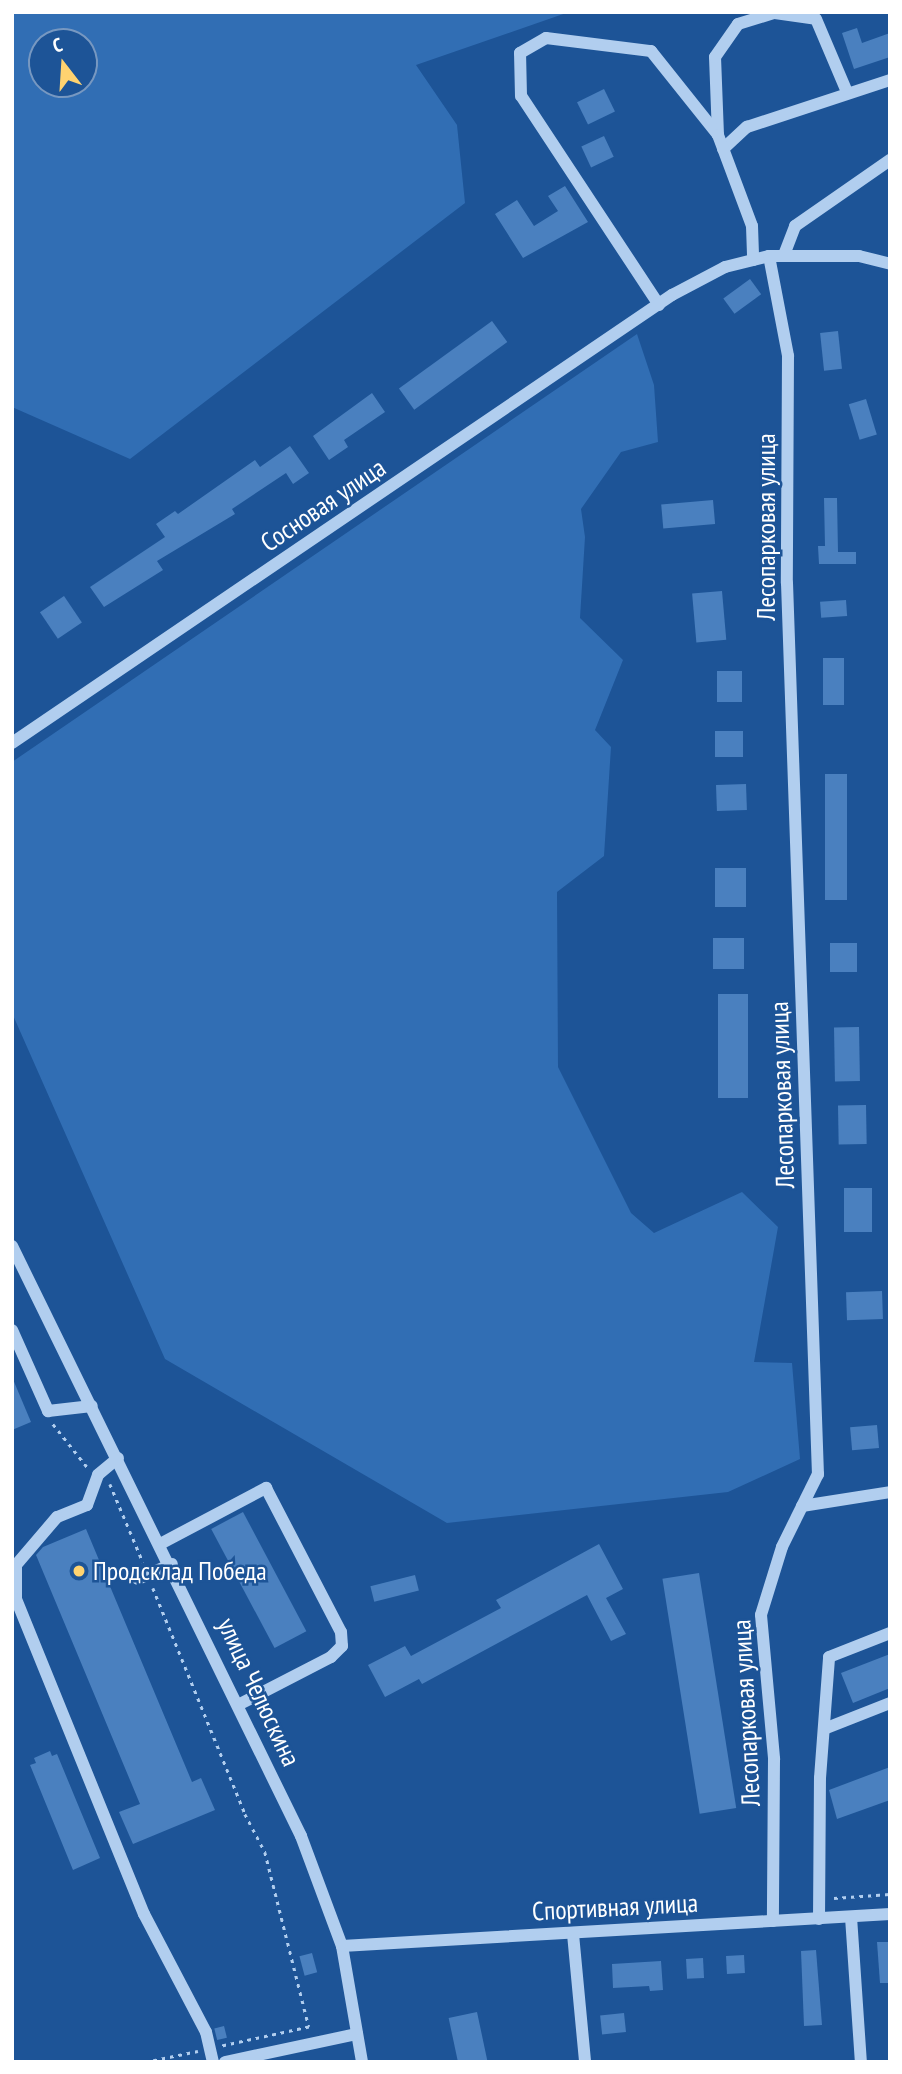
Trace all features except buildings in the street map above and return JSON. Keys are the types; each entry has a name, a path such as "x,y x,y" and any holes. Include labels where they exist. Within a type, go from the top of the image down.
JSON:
{"street":[{"path":"754,260 752,226 718,135 715,57 738,24 775,13 816,19 846,92"},
{"path":"659,305 521,96 520,53 546,38 651,51 718,135"},
{"path":"723,149 747,128 846,92 890,80"},
{"path":"784,255 795,226 890,160"},
{"name":"Сосновая улица","path":"12,743 659,305 725,267 784,255 859,256 890,264"},
{"name":"Лесопарковая улица","path":"769,256 788,356 788,597 818,1474 782,1547 761,1615 774,1759 773,1921"},
{"name":"улица Челюскина","path":"12,1246 162,1543 301,1836 342,1946 362,2062"},
{"path":"12,1330 48,1411 92,1406"},
{"path":"118,1458 98,1475 87,1505 57,1517 16,1565 16,1599 144,1914 206,2032 211,2055"},
{"path":"162,1543 267,1488 341,1632 342,1646 331,1657 240,1704"},
{"path":"802,1506 890,1492"},
{"path":"143,1577 172,1564"},
{"path":"819,1919 824,1729 829,1657 890,1633"},
{"path":"824,1729 890,1703"},
{"name":"Спортивная улица","path":"342,1946 890,1914"},
{"path":"851,1917 861,2062"},
{"path":"573,1934 585,2062"},
{"path":"225,2062 357,2034"}],"path":[{"path":"48,1411 71,1452 98,1475 117,1497 143,1577 245,1814 265,1852 309,2027 211,2055 145,2062"},
{"path":"819,1899 890,1894"}],"shaded area":[{"path":"12,12 569,12 416,65 457,125 465,203 130,459 12,407"},
{"path":"637,334 654,385 658,442 621,452 581,509 585,537 580,618 623,660 595,730 611,747 604,856 557,892 558,1067 631,1213 654,1233 742,1192 778,1227 754,1362 792,1363 800,1459 728,1492 447,1523 165,1359 12,1013 12,762"}],"place":[{"name":"Продсклад Победа","path":"79,1571"}]}
